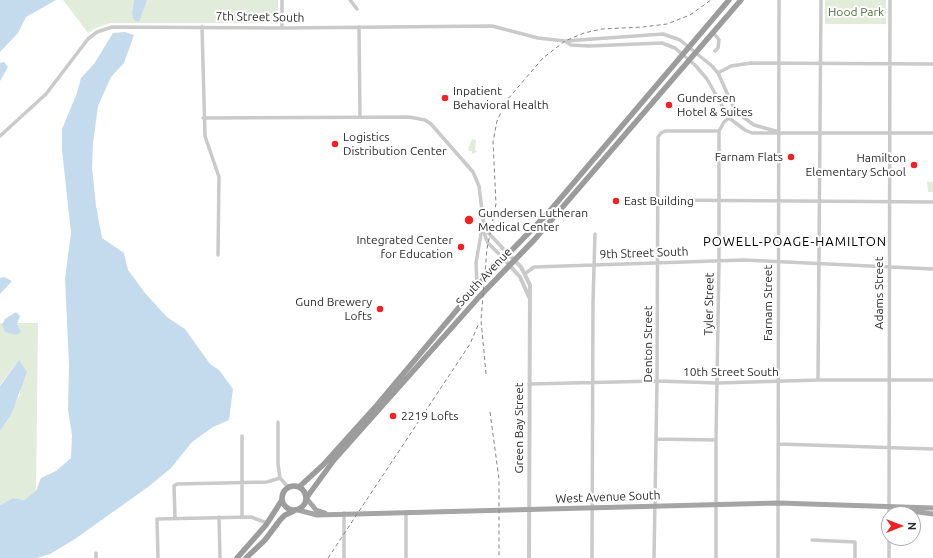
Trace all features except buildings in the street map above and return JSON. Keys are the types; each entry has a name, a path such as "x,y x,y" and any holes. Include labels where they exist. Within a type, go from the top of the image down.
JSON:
{"highway":[{"name":"South Avenue","path":"299,487 323,465 377,405 477,286 548,213 729,0"},
{"name":"South Avenue","path":"246,558 264,540 280,520 290,512 296,511 304,506 307,498 334,460 479,296 545,227 741,0"},
{"path":"237,558 267,523 282,500 284,492 288,487 299,487 303,490 307,498"},
{"path":"282,500 287,509 296,511"}],"main road":[{"path":"307,498 316,510 327,514"},
{"name":"West Avenue South","path":"296,511 310,514 327,514 778,503 881,508"},
{"name":"West Avenue South","path":"921,508 933,508"},
{"name":"West Avenue South","path":"921,512 933,514"}],"street":[{"path":"282,0 282,28"},
{"path":"350,0 357,9"},
{"name":"Farnam Street","path":"778,558 778,200 780,0"},
{"path":"818,380 821,0"},
{"name":"Adams Street","path":"890,0 890,506"},
{"name":"7th Street South","path":"0,136 46,94 83,45 97,32 112,27 282,28 492,26 538,38 565,41 663,34 680,40 689,46 718,72 730,100 737,111 754,125 779,132"},
{"path":"202,27 203,118 205,136 219,177 218,255"},
{"path":"359,27 360,117"},
{"path":"713,32 719,40 718,48 715,51"},
{"name":"7th Street South","path":"565,41 571,45 589,46 662,43 675,48 683,53 713,89 729,118 738,126 752,133 933,133"},
{"path":"718,72 739,64 933,64"},
{"path":"719,131 729,118 737,111"},
{"path":"203,118 415,117 428,122 473,172 479,186 483,225 488,243 506,257 515,260 526,273"},
{"name":"Denton Street","path":"654,558 658,381 658,137 663,132 719,131"},
{"name":"Tyler Street","path":"716,558 719,131"},
{"path":"658,200 933,202"},
{"path":"483,225 506,257"},
{"path":"477,286 476,263 483,225"},
{"path":"592,558 595,234"},
{"name":"Green Bay Street","path":"506,257 510,265 520,277 529,298"},
{"name":"9th Street South","path":"526,273 534,267 778,260 933,269"},
{"name":"Green Bay Street","path":"526,273 529,280 529,558"},
{"name":"10th Street South","path":"529,384 658,381 718,383 818,380 933,380"},
{"path":"278,422 278,464 280,478 288,487"},
{"path":"242,436 242,517"},
{"path":"656,439 716,440"},
{"path":"779,444 933,449"},
{"path":"175,518 174,486 177,484 267,482 280,478"},
{"path":"406,512 406,558"},
{"path":"344,513 344,558"},
{"path":"219,517 220,558"},
{"path":"158,558 158,519 242,517 256,518 267,523"},
{"path":"812,540 855,542 855,558"},
{"path":"889,546 889,558"},
{"path":"96,553 96,558"}],"green space":[{"path":"63,0 134,0 132,13 138,22 147,0 278,0 278,23 110,23 96,28 88,33"},
{"name":"Hood Park","path":"825,0 886,0 886,24 825,24"},
{"path":"472,139 476,140 475,150 477,152 472,154 472,151 469,151 468,149"},
{"path":"927,181 933,182 933,192 928,192"},
{"path":"0,323 38,323 36,492 24,500 13,498 0,505 0,431 11,415 15,402 20,395 19,360 0,385"}],"water":[{"path":"0,0 56,0 26,17 18,33 0,52"},
{"path":"134,0 147,0 139,22 134,20 132,13"},
{"path":"125,32 134,35 124,63 111,77 98,106 93,143 92,167 96,206 102,238 124,253 128,270 145,293 167,317 185,329 210,364 219,370 233,389 229,420 213,427 192,442 171,468 148,487 75,539 50,554 37,558 0,558 0,505 13,498 24,500 36,491 41,478 56,471 71,458 72,435 68,410 69,365 65,278 71,233 62,150 62,129 77,93 81,78 94,64 113,33"},
{"path":"4,62 8,67 0,81 0,63"},
{"path":"4,277 12,281 0,294 0,278"},
{"path":"16,312 20,316 17,324 21,332 16,335 5,332 2,325 5,319"},
{"path":"19,360 27,372 11,415 0,431 0,386"}],"railway":[{"path":"486,374 481,320 487,249 496,204 493,142 497,121 507,100 543,58 565,41 584,33 602,29 667,24 690,15 711,0"},
{"path":"328,558 470,344 479,323"},
{"path":"490,412 499,479 499,558"}],"place":[{"name":"Inpatient Behavioral Health","path":"445,98"},
{"name":"Gundersen Hotel & Suites","path":"669,105"},
{"name":"Logistics Distribution Center","path":"335,144"},
{"name":"Farnam Flats","path":"791,157"},
{"name":"Hamilton Elementary School","path":"914,165"},
{"name":"East Building","path":"616,201"},
{"name":"Gundersen Lutheran Medical Center","path":"469,220"},
{"name":"Integrated Center for Education","path":"461,247"},
{"name":"Gund Brewery Lofts","path":"380,309"},
{"name":"2219 Lofts","path":"393,416"}],"district":[{"name":"POWELL-POAGE-HAMILTON","path":"795,242"}]}
